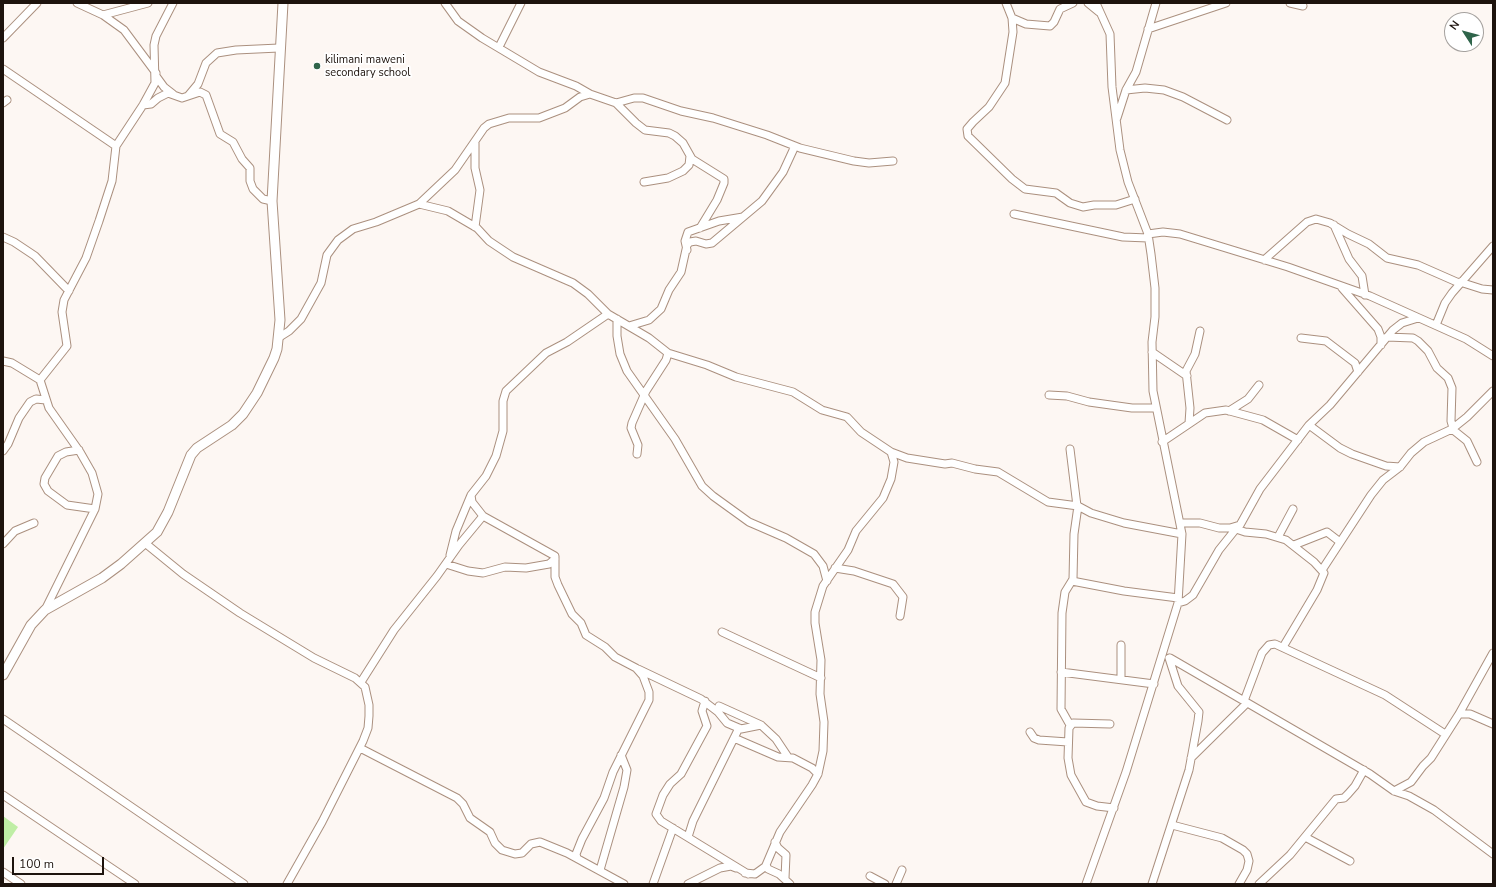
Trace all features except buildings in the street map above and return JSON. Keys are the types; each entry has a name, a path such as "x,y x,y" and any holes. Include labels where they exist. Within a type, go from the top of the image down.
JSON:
{"street":[{"path":"3,38 36,3"},
{"path":"77,3 103,15 124,30 164,87 182,98 200,92 206,95 220,134 233,142 242,159 250,168 250,181 253,189 263,199 272,201"},
{"path":"103,15 148,3"},
{"path":"40,380 67,346 62,312 64,300 86,258 112,181 116,146 152,90 156,75 154,54 156,36 173,3"},
{"path":"44,610 102,578 145,543 160,528 191,455 197,448 232,425 249,405 274,358 280,320 272,201 282,3"},
{"path":"445,3 461,24 539,72 576,86 590,94 616,103 636,123 646,130 669,133 675,136 683,143 690,156 698,164 724,179 724,183 717,200 700,228"},
{"path":"499,47 521,3"},
{"path":"1006,3 1012,18 1013,32 1004,83 989,107 967,129 968,136 1012,179 1025,189 1032,191 1051,191 1077,206 1083,207 1094,205 1116,205 1134,199"},
{"path":"1012,18 1031,25 1050,26 1054,22 1060,9 1073,3"},
{"path":"1086,884 1114,808 1154,684 1178,600 1182,534 1156,408 1152,372 1155,288 1148,236 1128,182 1116,120 1110,34 1108,25 1099,12 1088,3"},
{"path":"1096,3 1099,12"},
{"path":"1116,120 1126,90 1136,72 1156,3"},
{"path":"1148,29 1226,3"},
{"path":"1290,3 1303,6"},
{"path":"188,96 198,84 204,66 217,53 236,50 279,48"},
{"path":"3,69 116,146"},
{"path":"1126,90 1145,88 1164,90 1183,97 1227,120"},
{"path":"143,105 151,104 164,94 174,94"},
{"path":"278,338 290,331 301,318 321,283 327,255 338,240 353,229 376,222 419,204 455,170 484,128 497,120 509,118 539,118 565,108 580,97 590,94"},
{"path":"616,103 634,98 643,98 681,111 713,118 767,135 795,146 869,163 893,161"},
{"path":"474,143 475,168 480,190 475,227"},
{"path":"629,326 648,320 661,309 669,290 681,272 690,242 696,240 706,244 712,243 762,201 776,183 795,146"},
{"path":"644,182 668,178 683,171 688,165 690,156"},
{"path":"419,204 448,211 475,227 489,241 514,257 573,283 588,294 608,314 649,338 668,353 707,364 736,377 792,392 822,410 847,417 861,432 891,452 906,458 945,464 952,463 975,470 998,472 1048,502 1077,506 1091,513 1124,523 1182,534"},
{"path":"1014,214 1123,237 1148,236 1164,232 1180,234 1264,260 1366,295 1466,339 1493,356"},
{"path":"687,251 684,241 686,234 719,221 745,216"},
{"path":"1264,260 1307,222 1316,219 1334,225 1369,244 1387,258 1424,268 1482,289 1493,290"},
{"path":"1334,225 1349,260 1362,276 1366,295"},
{"path":"3,238 14,242 35,256 69,291"},
{"path":"1436,325 1445,303 1460,282 1493,246"},
{"path":"1341,286 1378,329 1381,337 1381,345"},
{"path":"447,562 456,531 471,495 486,476 496,456 503,431 503,401 506,391 546,353 567,342 608,314"},
{"path":"1072,581 1124,592 1185,601 1193,595 1219,550 1234,529 1244,520 1260,489 1309,425 1358,372 1387,337 1402,323 1418,318"},
{"path":"617,319 617,336 624,365 640,387 644,397 675,439 702,486 713,496 749,522 786,538 814,554 823,566 827,581"},
{"path":"1189,424 1190,408 1187,376 1188,365 1196,354 1200,331"},
{"path":"1387,337 1413,338 1418,341 1428,351 1437,368 1448,378 1452,388 1452,429 1466,441 1477,462"},
{"path":"1301,338 1326,341 1355,363 1358,372"},
{"path":"1152,352 1187,376"},
{"path":"637,454 638,445 631,428 644,397 666,360 668,353"},
{"path":"3,361 12,363 40,380 49,408 79,450 96,483 98,494 95,509 44,610 31,625 3,675"},
{"path":"1230,411 1248,399 1259,385"},
{"path":"1322,570 1377,486 1400,467 1411,453 1424,442 1452,429 1493,391"},
{"path":"1049,395 1067,396 1089,402 1132,408 1156,408"},
{"path":"3,452 19,418 30,402 36,399 46,400"},
{"path":"1162,442 1205,413 1213,410 1230,411 1263,420 1298,440"},
{"path":"1309,425 1340,448 1352,454 1386,466 1400,467"},
{"path":"1070,449 1077,506 1072,581 1065,592 1062,613 1061,709 1070,725 1068,742 1069,768 1086,802 1097,806 1114,808"},
{"path":"79,450 66,452 58,456 45,478 44,484 48,491 67,505 95,509"},
{"path":"688,884 712,871 727,866 734,867 748,874 755,874 766,866 775,842 818,774 823,752 824,738 824,722 820,699 821,660 815,618 819,596 835,568 848,550 861,524 883,498 894,462 891,452"},
{"path":"471,495 472,502 483,516 555,556 555,577 558,585 572,614 581,623 586,635 605,647 615,657 704,701 718,712 723,720 739,728 761,726"},
{"path":"1278,537 1293,509"},
{"path":"361,682 394,630 483,516"},
{"path":"3,544 15,531 34,523"},
{"path":"1180,524 1200,524 1278,537 1294,545 1322,570 1324,573 1317,590 1283,647"},
{"path":"1294,545 1327,532 1340,542"},
{"path":"145,543 183,574 240,614 288,644 361,682 365,688 369,705 368,728 360,748 287,884"},
{"path":"447,562 468,571 483,573 505,566 526,568 549,564 555,560"},
{"path":"835,568 854,571 894,584 903,597 900,616"},
{"path":"722,632 821,678"},
{"path":"1191,758 1246,702 1255,668 1265,648 1275,644 1385,695 1445,734"},
{"path":"1121,645 1121,679"},
{"path":"1152,884 1172,825 1191,758 1198,712 1176,682 1170,658 1164,650"},
{"path":"1394,791 1411,782 1422,766 1430,758 1459,714 1493,653"},
{"path":"1170,658 1364,770 1394,791 1409,796 1434,810 1493,854"},
{"path":"577,858 576,854 582,839 604,798 621,756 650,696 643,676 636,668"},
{"path":"1061,672 1154,684"},
{"path":"704,701 702,711 706,726 681,774 670,784 663,794 657,810 658,817 673,828 748,874"},
{"path":"719,706 761,726 776,739 788,757"},
{"path":"1459,714 1470,714 1493,724"},
{"path":"3,719 244,884"},
{"path":"1070,725 1078,723 1110,724"},
{"path":"688,837 693,821 739,728"},
{"path":"1030,732 1034,738 1039,740 1068,742"},
{"path":"734,738 778,757 793,758 818,774"},
{"path":"360,748 457,798 463,804 470,818 490,832 495,843 502,850 515,854 522,853 534,842 540,842 577,858 624,884"},
{"path":"600,870 626,776 626,764 621,756"},
{"path":"1259,884 1290,855 1336,799 1344,798 1348,794 1355,786 1364,770"},
{"path":"3,795 135,884"},
{"path":"1172,825 1216,836 1243,850 1247,854 1249,861 1247,870 1239,884"},
{"path":"653,884 673,828"},
{"path":"1305,838 1350,861"},
{"path":"775,842 778,848 786,855 785,878"},
{"path":"766,866 769,870 785,878 790,884"},
{"path":"896,884 902,870"},
{"path":"3,872 21,884"},
{"path":"870,876 885,884"}],"green space":[{"path":"3,816 18,827 3,849"}],"place":[{"name":"kilimani maweni secondary school","path":"317,66"}]}
